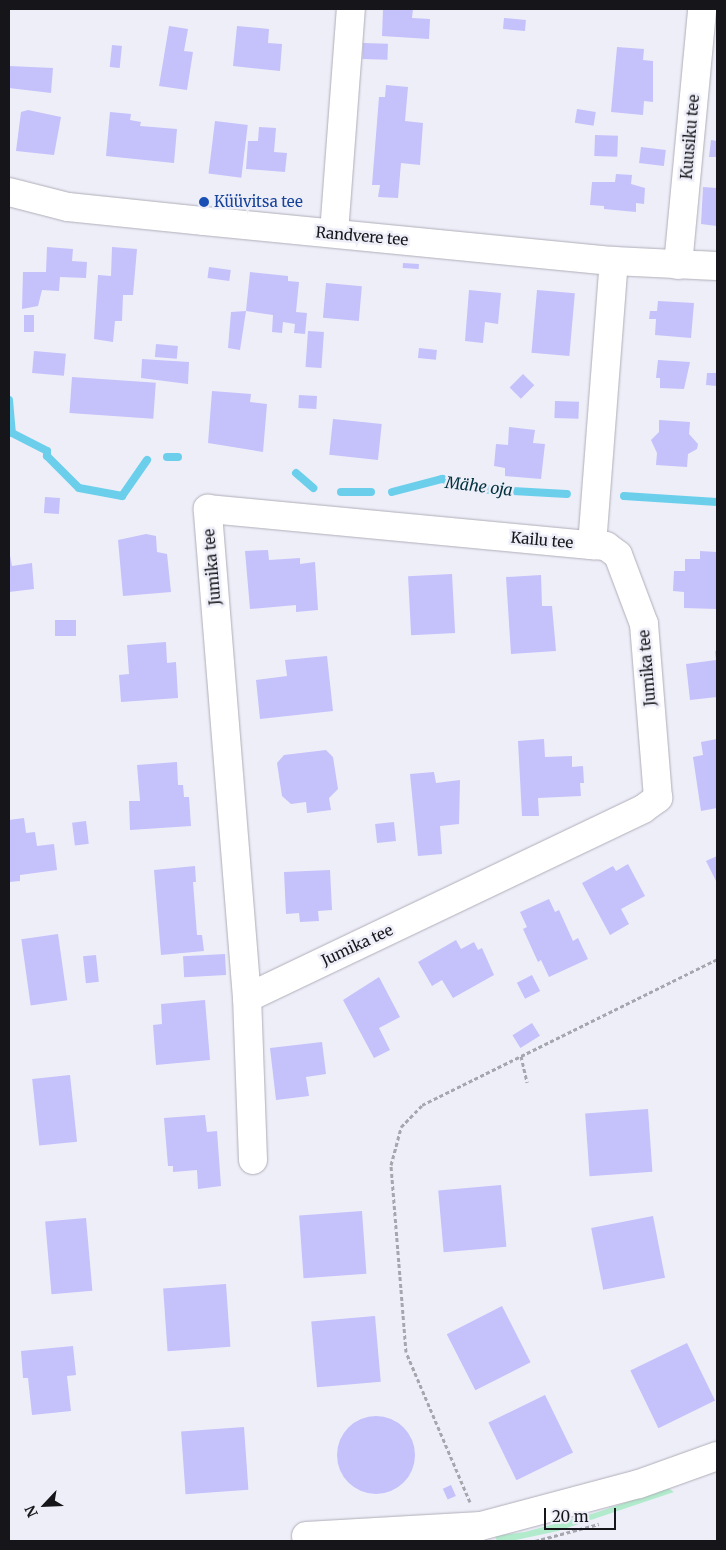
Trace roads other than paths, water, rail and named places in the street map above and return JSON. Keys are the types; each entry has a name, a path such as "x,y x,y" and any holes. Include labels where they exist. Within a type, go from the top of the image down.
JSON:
{"street":[{"path":"334,233 351,9"},
{"name":"Kuusiku tee","path":"678,265 702,9"},
{"name":"Randvere tee","path":"9,192 68,207 614,261 717,266"},
{"name":"Kailu tee","path":"208,509 592,545 614,261"},
{"name":"Jumika tee","path":"208,509 247,998 643,809 658,798 644,624 618,555 606,546 592,545"},
{"path":"247,998 253,1160"},
{"path":"306,1536 481,1526 639,1484 717,1456"}],"waterway":[{"name":"Mähe oja","path":"9,400 12,433 47,451 47,456 79,488 122,496 147,460"},
{"name":"Mähe oja","path":"167,457 178,457"},
{"name":"Mähe oja","path":"296,473 313,488"},
{"name":"Mähe oja","path":"392,492 442,479 478,489 567,494"},
{"name":"Mähe oja","path":"341,492 371,492"},
{"path":"624,496 717,502"}],"place":[{"name":"Küüvitsa tee","path":"204,202"}]}
